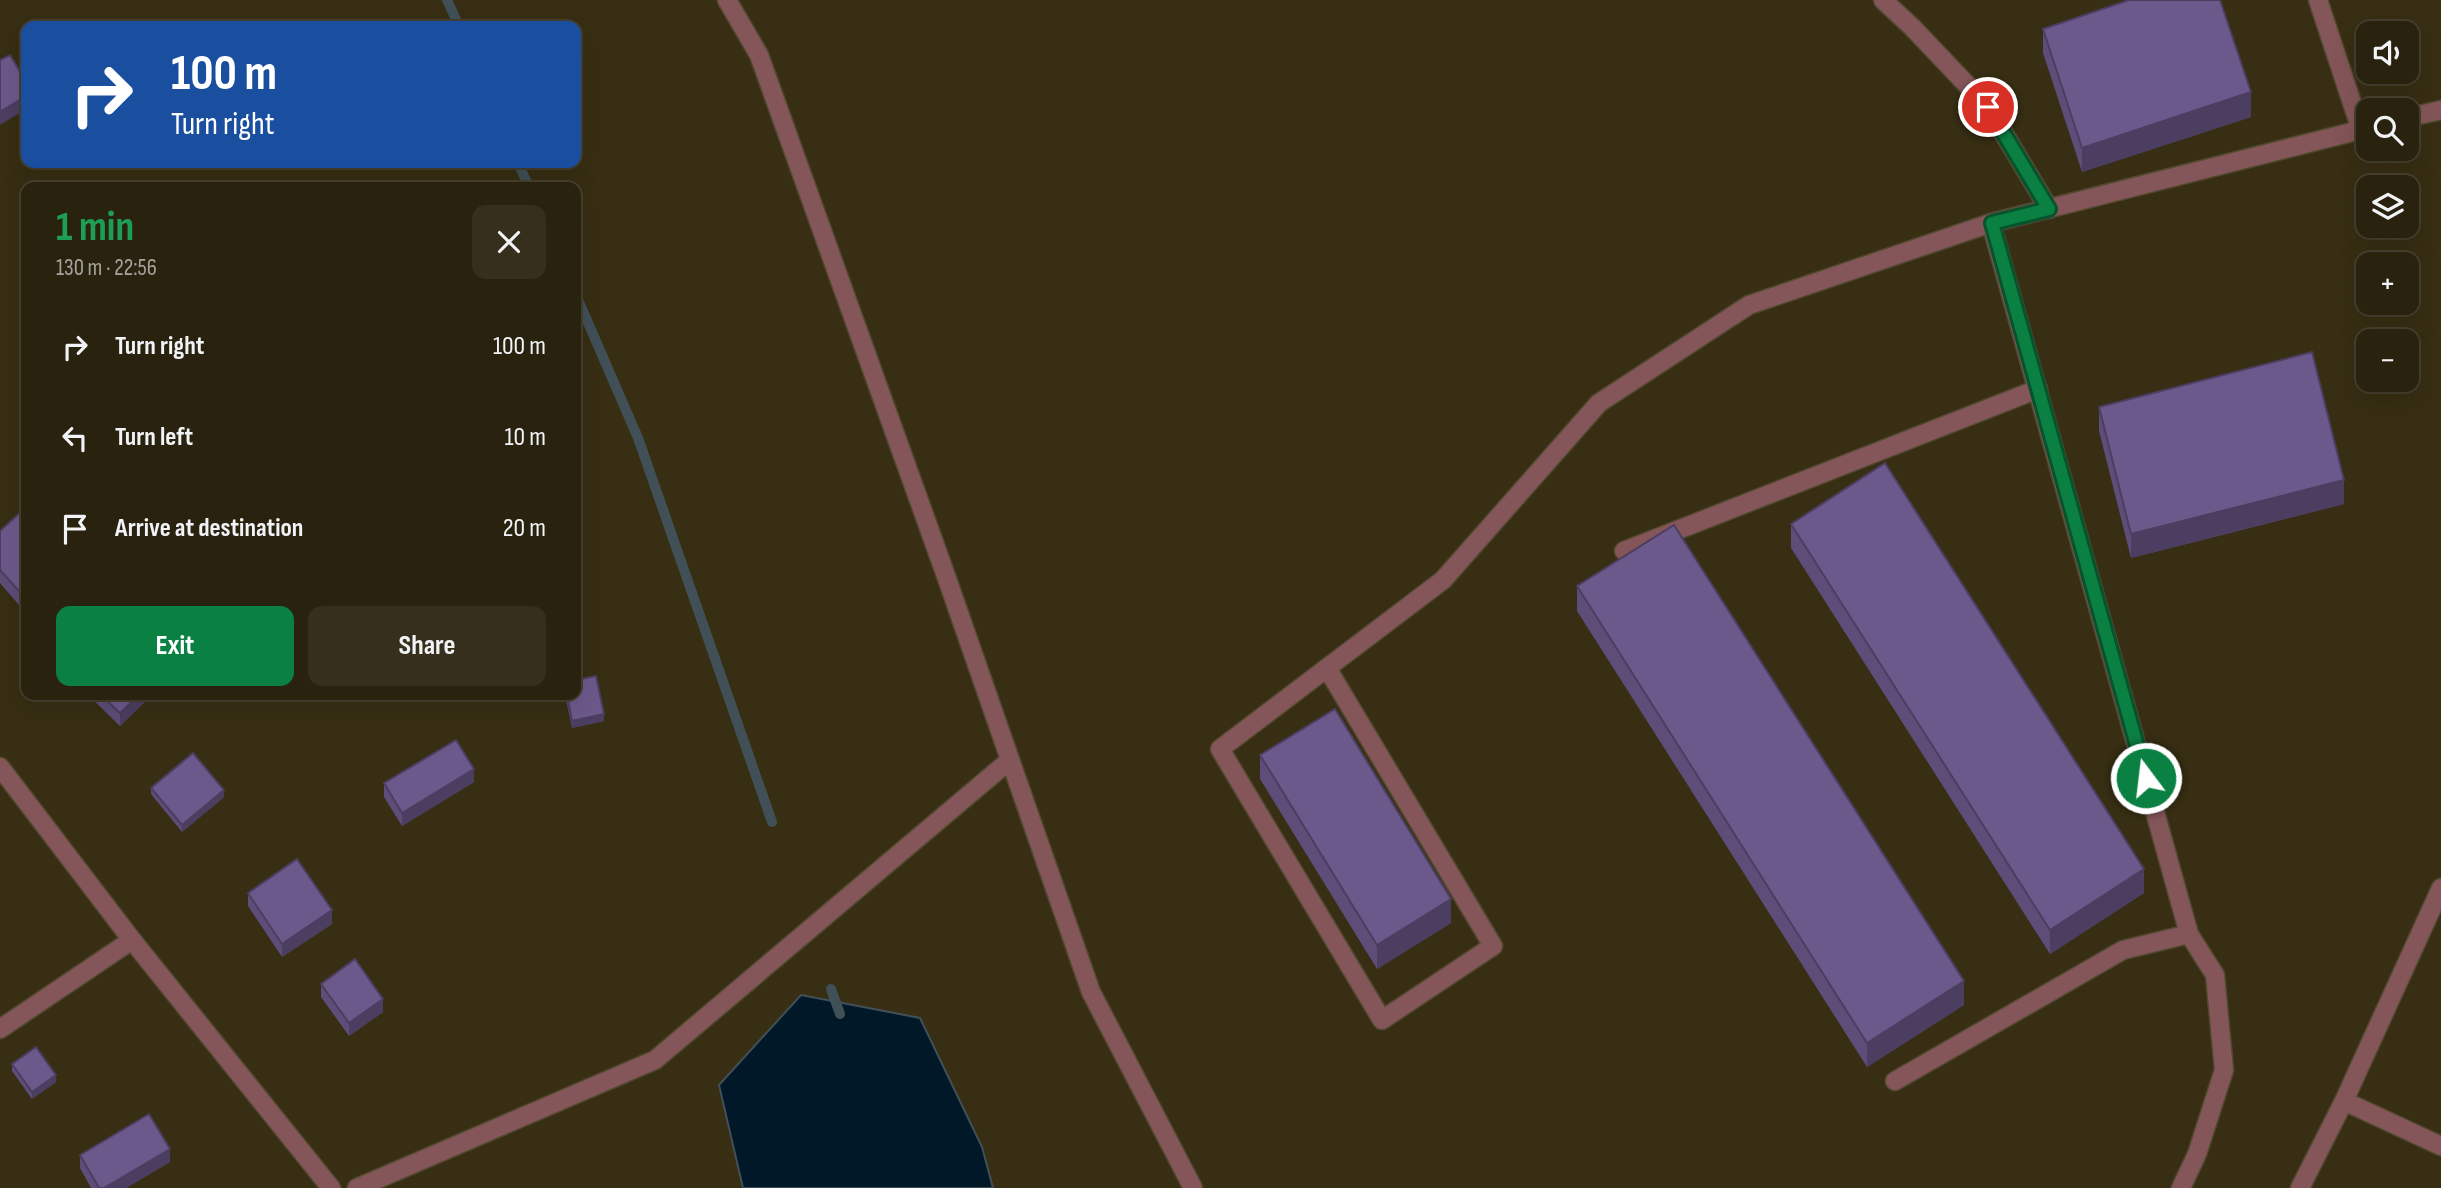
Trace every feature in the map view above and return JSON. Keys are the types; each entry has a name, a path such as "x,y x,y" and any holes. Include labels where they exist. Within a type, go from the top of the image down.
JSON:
{"street":[{"path":"727,0 759,55 1091,992 1193,1188"},
{"path":"1883,0 1988,107 2049,209"},
{"path":"2318,0 2356,107"},
{"path":"2419,115 2441,110"},
{"path":"1327,667 1493,946 1382,1020 1220,749 1327,667 1443,580 1599,403 1749,305 1992,223 2356,131"},
{"path":"1992,223 2189,934 2215,975 2224,1070 2197,1154 2181,1188"},
{"path":"1624,551 2038,389"},
{"path":"357,1188 655,1060 1010,760"},
{"path":"0,767 132,940 331,1188"},
{"path":"2300,1188 2344,1101 2441,888"},
{"path":"1895,1081 2123,950 2189,934"},
{"path":"0,1029 132,940"},
{"path":"2344,1101 2441,1146"}],"water":[{"path":"801,995 920,1018 982,1147 993,1188 743,1188 719,1085"}],"building":[{"path":"2129,0 2220,0 2251,92 2082,148 2043,29"},
{"path":"10,55 21,74 21,99 0,112 0,60"},
{"path":"2312,352 2344,480 2131,534 2099,407"},
{"path":"1885,463 2144,869 2050,930 1791,524"},
{"path":"21,512 21,593 0,570 0,531"},
{"path":"1674,525 1964,981 1867,1043 1577,586"},
{"path":"596,676 604,714 572,721 568,700 581,700 581,679"},
{"path":"106,700 134,700 120,713"},
{"path":"1335,709 1451,899 1377,945 1260,755"},
{"path":"456,740 474,769 402,813 384,783"},
{"path":"193,753 224,790 182,825 151,788"},
{"path":"297,859 332,910 282,944 248,893"},
{"path":"355,959 383,999 349,1023 321,984"},
{"path":"36,1047 56,1075 32,1092 12,1064"},
{"path":"149,1114 170,1149 104,1188 99,1188 80,1155"}],"waterway":[{"path":"447,0 457,21"},
{"path":"520,168 527,182"},
{"path":"581,307 638,438 772,822"},
{"path":"831,989 840,1014"}],"route":[{"path":"1988,107 2049,209 1992,223 2146,778"}]}
